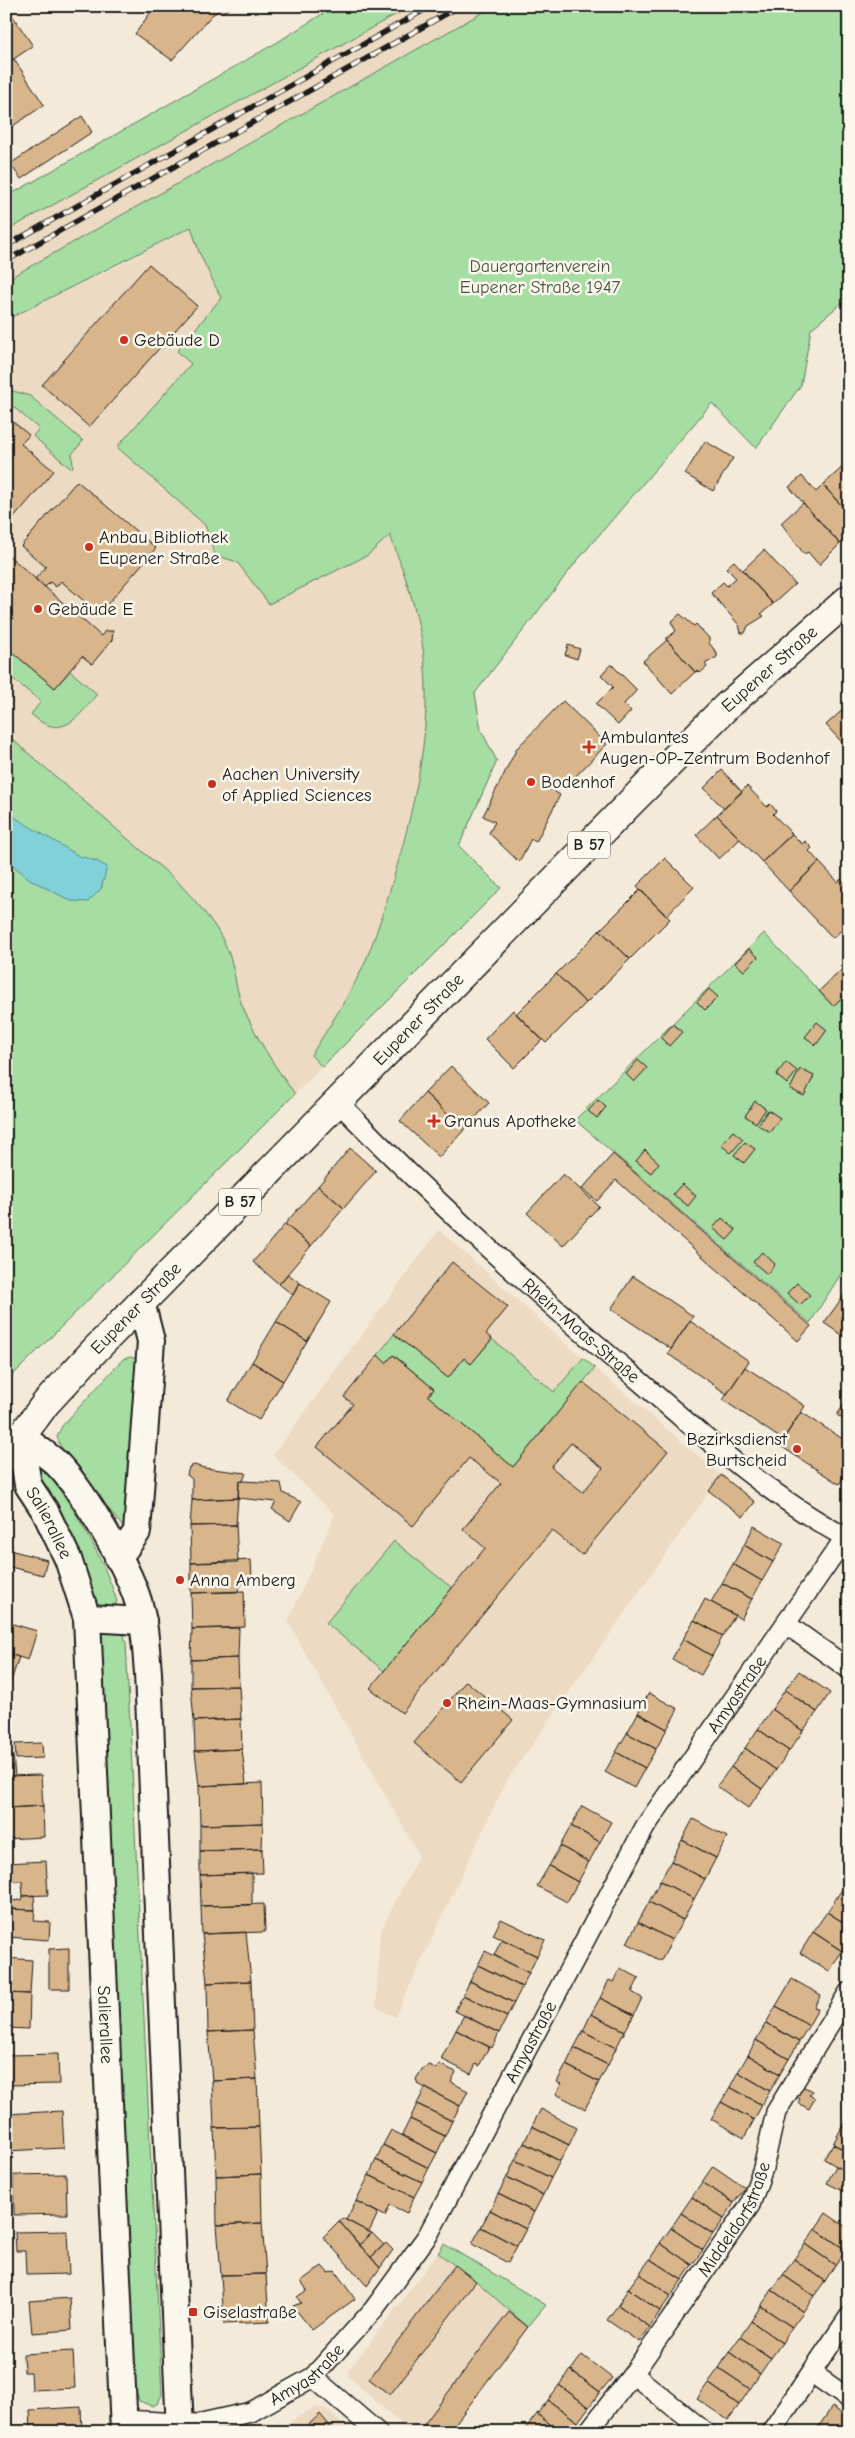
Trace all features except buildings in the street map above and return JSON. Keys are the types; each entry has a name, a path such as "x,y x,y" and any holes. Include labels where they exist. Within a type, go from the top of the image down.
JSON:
{"main road":[{"name":"Eupener Straße","path":"11,1439 141,1302 337,1101 727,706 849,599"}],"street":[{"name":"Rhein-Maas-Straße","path":"337,1101 567,1321 698,1432 810,1518 847,1535"},
{"path":"118,1558 137,1532 152,1341 141,1302"},
{"name":"Salierallee","path":"11,1439 61,1468 87,1504 118,1558 138,1600 143,1621 149,1683 180,2427"},
{"name":"Salierallee","path":"11,1439 28,1485 45,1511 68,1559 87,1618 124,2426"},
{"name":"Amyastraße","path":"124,2426 180,2427 251,2412 313,2378 374,2309 428,2235 645,1827 729,1702 786,1624 847,1535"},
{"path":"87,1618 143,1621"},
{"path":"786,1624 849,1669"},
{"name":"Middeldorfstraße","path":"588,2432 633,2374 750,2205 763,2168 776,2112 849,1992"},
{"path":"771,2432 849,2317"},
{"path":"812,2373 849,2399"},
{"path":"633,2374 705,2432"},
{"path":"313,2378 377,2432"}],"shaded area":[{"path":"411,6 494,6 6,280 6,231"},
{"name":"Aachen University of Applied Sciences","path":"191,227 213,284 231,313 389,534 406,578 419,623 425,668 427,714 422,760 398,861 383,914 365,960 343,1005 311,1054 322,1067 12,1376 6,1372 6,320 124,263"},
{"name":"Rhein-Maas-Gymnasium","path":"439,1230 563,1341 721,1475 504,1785 395,2017 376,2007 380,1933 419,1855 288,1622 335,1515 273,1455"},
{"path":"438,2253 476,2281 528,2327 449,2432 410,2432 348,2376 349,2370"},
{"path":"315,2407 326,2409 351,2432 286,2432 283,2426"}],"green space":[{"path":"335,6 411,6 6,231 6,197 276,43"},
{"name":"Dauergartenverein Eupener Straße 1947","path":"494,6 849,6 849,297 811,329 801,385 756,448 712,403 576,562 475,693 481,730 497,761 459,846 501,888 322,1067 311,1055 354,984 366,960 376,933 407,829 424,739 426,692 421,634 407,584 390,535 368,555 269,604 237,562 215,555 205,525 117,447 191,364 177,351 221,298 199,252 191,227 6,320 6,280"},
{"path":"10,390 30,396 83,441 72,454 73,467 70,468 33,436 39,429 9,403"},
{"path":"6,647 55,688 70,671 97,694 83,711 68,724 51,726 42,722 31,714 41,702 6,673"},
{"path":"6,734 178,882 201,908 215,926 226,946 242,1005 259,1040 295,1094 12,1376 6,1372"},
{"path":"764,933 833,1006 849,991 849,1261 810,1323 575,1120"},
{"path":"394,1334 448,1378 464,1358 471,1364 492,1339 554,1392 583,1358 595,1368 513,1467 428,1396 434,1389 394,1355 386,1363 378,1355"},
{"path":"130,1357 138,1359 125,1520 122,1526 61,1447 57,1437 62,1426 123,1359"},
{"path":"39,1465 64,1496 90,1539 117,1601 113,1610 95,1612 34,1466"},
{"path":"394,1541 452,1588 384,1671 326,1623"},
{"path":"117,1632 124,1635 126,1642 162,2395 157,2404 152,2406 139,2401 128,2369 100,1633"},
{"path":"444,2244 546,2305 528,2327 476,2281 438,2253"}],"water":[{"path":"6,802 14,817 79,856 97,861 107,867 101,889 88,902 71,901 31,880 10,863 6,853"}],"railway":[{"path":"6,246 431,6"},
{"path":"6,261 460,6"}],"place":[{"name":"Gebäude D","path":"124,340"},
{"name":"Anbau Bibliothek Eupener Straße","path":"89,547"},
{"name":"Gebäude E","path":"38,609"},
{"name":"Ambulantes Augen-OP-Zentrum Bodenhof","path":"589,747"},
{"name":"Bodenhof","path":"531,782"},
{"name":"Aachen University of Applied Sciences","path":"212,784"},
{"name":"Granus Apotheke","path":"434,1121"},
{"name":"Bezirksdienst Burtscheid","path":"797,1449"},
{"name":"Anna Amberg","path":"180,1580"},
{"name":"Rhein-Maas-Gymnasium","path":"447,1703"},
{"name":"Giselastraße","path":"193,2312"}]}
